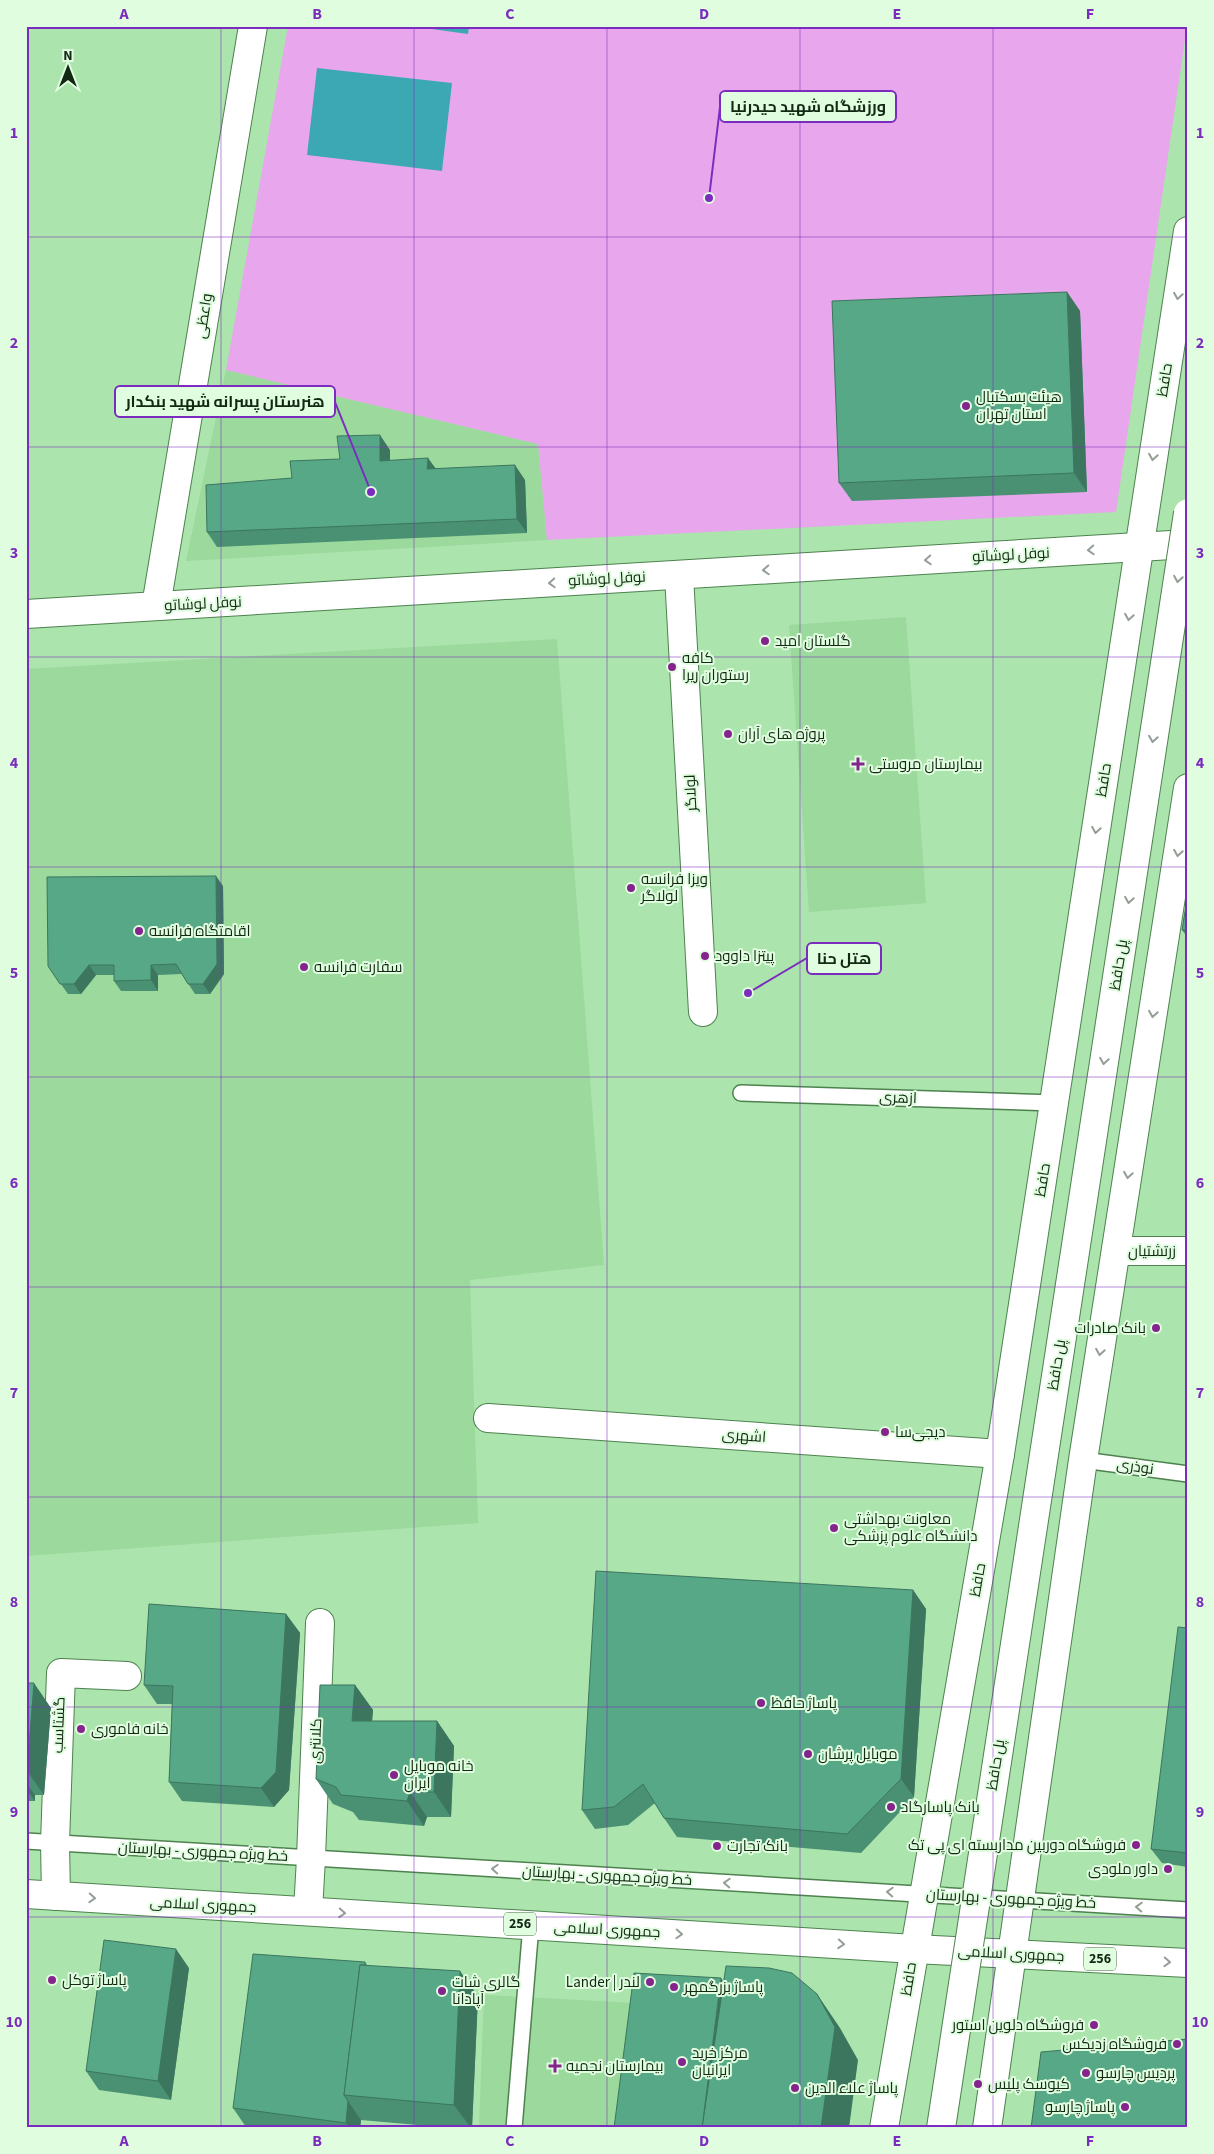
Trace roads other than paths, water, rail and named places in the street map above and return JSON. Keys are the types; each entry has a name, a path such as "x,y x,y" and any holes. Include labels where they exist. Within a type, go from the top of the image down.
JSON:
{"main road":[{"name":"واعظی","path":"156,606 252,26"},
{"name":"حافظ","path":"884,2128 1000,1454 1188,231"},
{"name":"پل حافظ","path":"941,2128 1188,513"},
{"name":"نوفل لوشاتو","path":"26,614 1188,544"},
{"name":"لولاگر","path":"679,575 703,1012"},
{"path":"987,2128 1083,1460 1188,788"},
{"name":"زرتشتیان","path":"1116,1251 1188,1251"},
{"name":"اشهری","path":"488,1418 1000,1454"},
{"name":"کلانتری","path":"308,1911 320,1623"},
{"name":"گشتاسب","path":"55,1843 61,1673 127,1676"},
{"path":"55,1843 56,1896"},
{"name":"جمهوری اسلامی","path":"26,1894 914,1949 1188,1963"}],"lane":[{"name":"ازهری","path":"741,1093 1055,1103"},
{"name":"نوذری","path":"1083,1460 1188,1474"},
{"name":"خط ویژه جمهوری - بهارستان","path":"26,1841 1188,1910"},
{"path":"514,2128 532,1925"}],"water":[{"path":"410,26 469,26 468,34"},
{"path":"317,68 452,83 442,171 307,155"}],"place":[{"name":"ورزشگاه شهید حیدرنیا","path":"709,198"},
{"name":"هیئت بسکتبال استان تهران","path":"966,406"},
{"name":"هنرستان پسرانه شهید بنکدار","path":"371,492"},
{"name":"گلستان امید","path":"765,641"},
{"name":"کافه رستوران ریرا","path":"672,667"},
{"name":"پروژه های آران","path":"728,734"},
{"name":"بیمارستان مروستی","path":"858,764"},
{"name":"ویزا فرانسه لولاگر","path":"631,888"},
{"name":"اقامتگاه فرانسه","path":"139,931"},
{"name":"پیتزا داوود","path":"705,956"},
{"name":"سفارت فرانسه","path":"304,967"},
{"name":"هتل حنا","path":"748,993"},
{"name":"بانک صادرات","path":"1156,1328"},
{"name":"دیجی‌سا","path":"885,1432"},
{"name":"معاونت بهداشتی دانشگاه علوم پزشکی","path":"834,1528"},
{"name":"پاساژ حافظ","path":"761,1703"},
{"name":"خانه فاموری","path":"81,1729"},
{"name":"موبایل پرشان","path":"808,1754"},
{"name":"خانه موبایل ایران","path":"394,1775"},
{"name":"بانک پاسارگاد","path":"891,1807"},
{"name":"فروشگاه دوربین مداربسته ای پی تک","path":"1136,1845"},
{"name":"بانک تجارت","path":"717,1846"},
{"name":"داور ملودی","path":"1168,1869"},
{"name":"پاساژ توکل","path":"52,1980"},
{"name":"Lander | لندر","path":"650,1982"},
{"name":"پاساژ بزرگمهر","path":"674,1987"},
{"name":"گالری شات آپادانا","path":"442,1991"},
{"name":"فروشگاه دلوین استور","path":"1094,2025"},
{"name":"فروشگاه زدیکس","path":"1177,2044"},
{"name":"مرکز خرید ایرانیان","path":"682,2062"},
{"name":"بیمارستان نجمیه","path":"555,2066"},
{"name":"پردیس چارسو","path":"1086,2073"},
{"name":"کیوسک پلیس","path":"978,2084"},
{"name":"پاساژ علاء الدین","path":"795,2088"},
{"name":"پاساژ چارسو","path":"1125,2107"}]}
